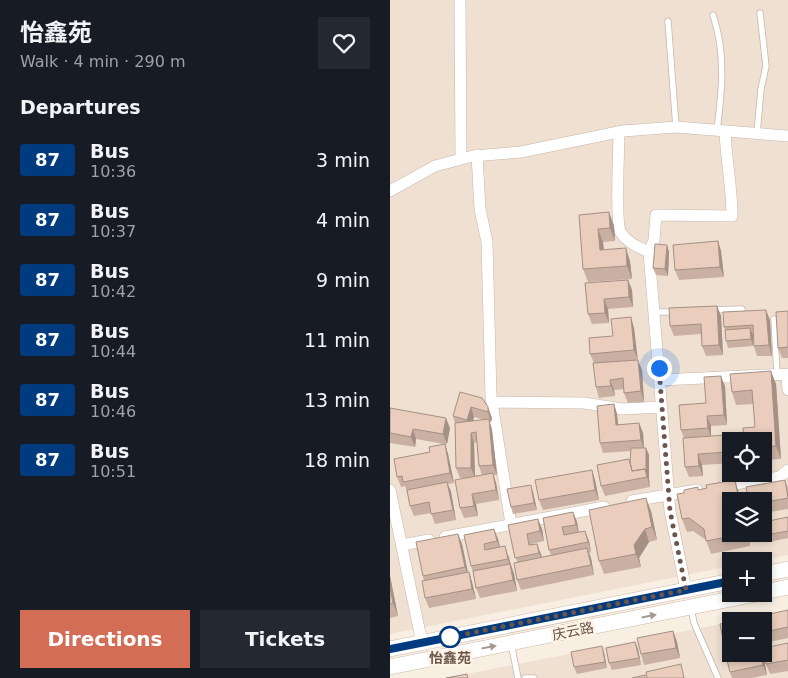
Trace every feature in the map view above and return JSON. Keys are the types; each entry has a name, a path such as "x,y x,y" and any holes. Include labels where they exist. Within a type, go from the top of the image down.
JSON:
{"main road":[{"path":"772,572 788,569"},
{"name":"庆云路","path":"390,649 722,583"},
{"path":"772,590 788,587"},
{"name":"庆云路","path":"390,667 722,601"}],"street":[{"path":"460,0 461,159"},
{"path":"390,191 434,166 461,159 478,155 521,152 619,132 676,127 788,136"},
{"path":"686,590 668,494 649,252 654,240 656,215 732,216 721,130"},
{"path":"619,132 617,214 620,232 634,244 649,252"},
{"path":"478,155 480,209 487,242 492,402 511,524"},
{"path":"660,380 784,374 788,390"},
{"path":"492,402 584,403 622,409 662,407"},
{"path":"402,545 668,494 780,477 788,470"},
{"path":"390,490 422,643"}],"lane":[{"path":"757,133 761,89 766,66 760,13"},
{"path":"713,15 720,34 722,61 721,130"},
{"path":"668,21 676,127"},
{"path":"703,310 742,309"},
{"path":"654,312 684,311"},
{"path":"774,319 784,374"},
{"path":"690,607 694,623 718,678"},
{"path":"511,643 518,678"},
{"path":"525,678 534,678"}],"shaded area":[{"path":"390,0 788,0 788,555 772,558 772,552 722,552 722,568 390,634"},
{"name":"怡鑫苑","path":"788,612 788,678 447,678 722,624 722,662 772,662 772,615"}],"building":[{"path":"609,212 610,228 598,229 600,250 626,248 627,266 583,269 579,215"},
{"path":"718,241 720,267 675,270 673,245"},
{"path":"655,244 667,245 665,269 653,268"},
{"path":"628,280 629,297 604,299 605,313 588,314 585,283"},
{"path":"717,306 719,345 702,346 701,324 670,326 669,308"},
{"path":"766,310 769,345 754,346 753,325 724,327 723,312"},
{"path":"788,311 788,347 778,348 776,312"},
{"path":"631,317 634,350 590,354 589,338 613,336 611,319"},
{"path":"750,328 751,339 726,341 725,330"},
{"path":"638,360 641,391 624,393 623,378 610,380 611,386 596,387 593,363"},
{"path":"771,371 776,446 772,446 772,432 743,432 743,428 755,427 752,390 732,392 730,374"},
{"path":"721,376 724,415 707,416 708,428 681,430 679,405 706,403 704,377"},
{"path":"460,392 482,398 488,407 488,412 471,407 467,420 453,416"},
{"path":"614,404 616,425 639,423 641,440 600,443 597,406"},
{"path":"390,408 446,418 443,434 413,429 411,437 390,433"},
{"path":"489,419 493,465 479,466 476,432 471,433 471,468 456,468 455,423"},
{"path":"722,435 722,452 698,454 699,466 685,467 683,438"},
{"path":"445,444 450,473 403,482 402,476 397,477 394,459 430,452 429,447"},
{"path":"631,448 646,448 646,472 645,469 632,471 630,462"},
{"path":"629,459 632,471 645,469 647,477 601,486 597,465"},
{"path":"592,470 595,490 539,500 535,480"},
{"path":"493,473 496,490 472,494 474,506 460,508 455,480"},
{"path":"785,480 788,498 772,501 772,492 747,492 746,487"},
{"path":"447,482 453,510 431,514 429,502 410,506 407,490"},
{"path":"735,482 737,492 722,492 722,538 706,541 704,529 689,518 682,519 677,494 684,493 684,490 698,487 698,490 707,488 706,485"},
{"path":"531,485 534,503 511,507 507,489"},
{"path":"646,498 652,527 645,529 634,545 636,554 599,561 589,510"},
{"path":"573,512 576,525 562,527 564,535 585,531 588,542 549,550 543,518"},
{"path":"788,517 788,531 772,534 772,520"},
{"path":"538,519 540,531 527,534 529,545 537,544 539,553 515,558 508,525"},
{"path":"494,529 497,541 484,544 485,550 505,546 508,559 471,566 464,535"},
{"path":"458,534 465,567 423,576 416,542"},
{"path":"587,548 591,565 517,580 514,563"},
{"path":"510,564 513,580 476,588 473,571"},
{"path":"469,572 472,589 425,598 422,581"},
{"path":"390,587 393,603 390,604"},
{"path":"788,610 788,627 772,630 772,614"},
{"path":"673,631 676,648 641,654 637,638"},
{"path":"635,642 639,658 609,663 606,648"},
{"path":"788,643 788,660 766,664 766,662 772,662 772,646"},
{"path":"602,646 605,662 574,667 571,652"},
{"path":"728,662 762,662 763,665 730,672"},
{"path":"681,664 684,678 647,678 646,672"},
{"path":"467,674 468,678 446,678"},
{"path":"645,675 645,678 632,678"}],"bus line":[{"name":"87","path":"390,649 722,583"}],"place":[{"name":"怡鑫苑","path":"450,637"}],"route":[{"path":"450,637 686,590 670,511 659,368"}]}
